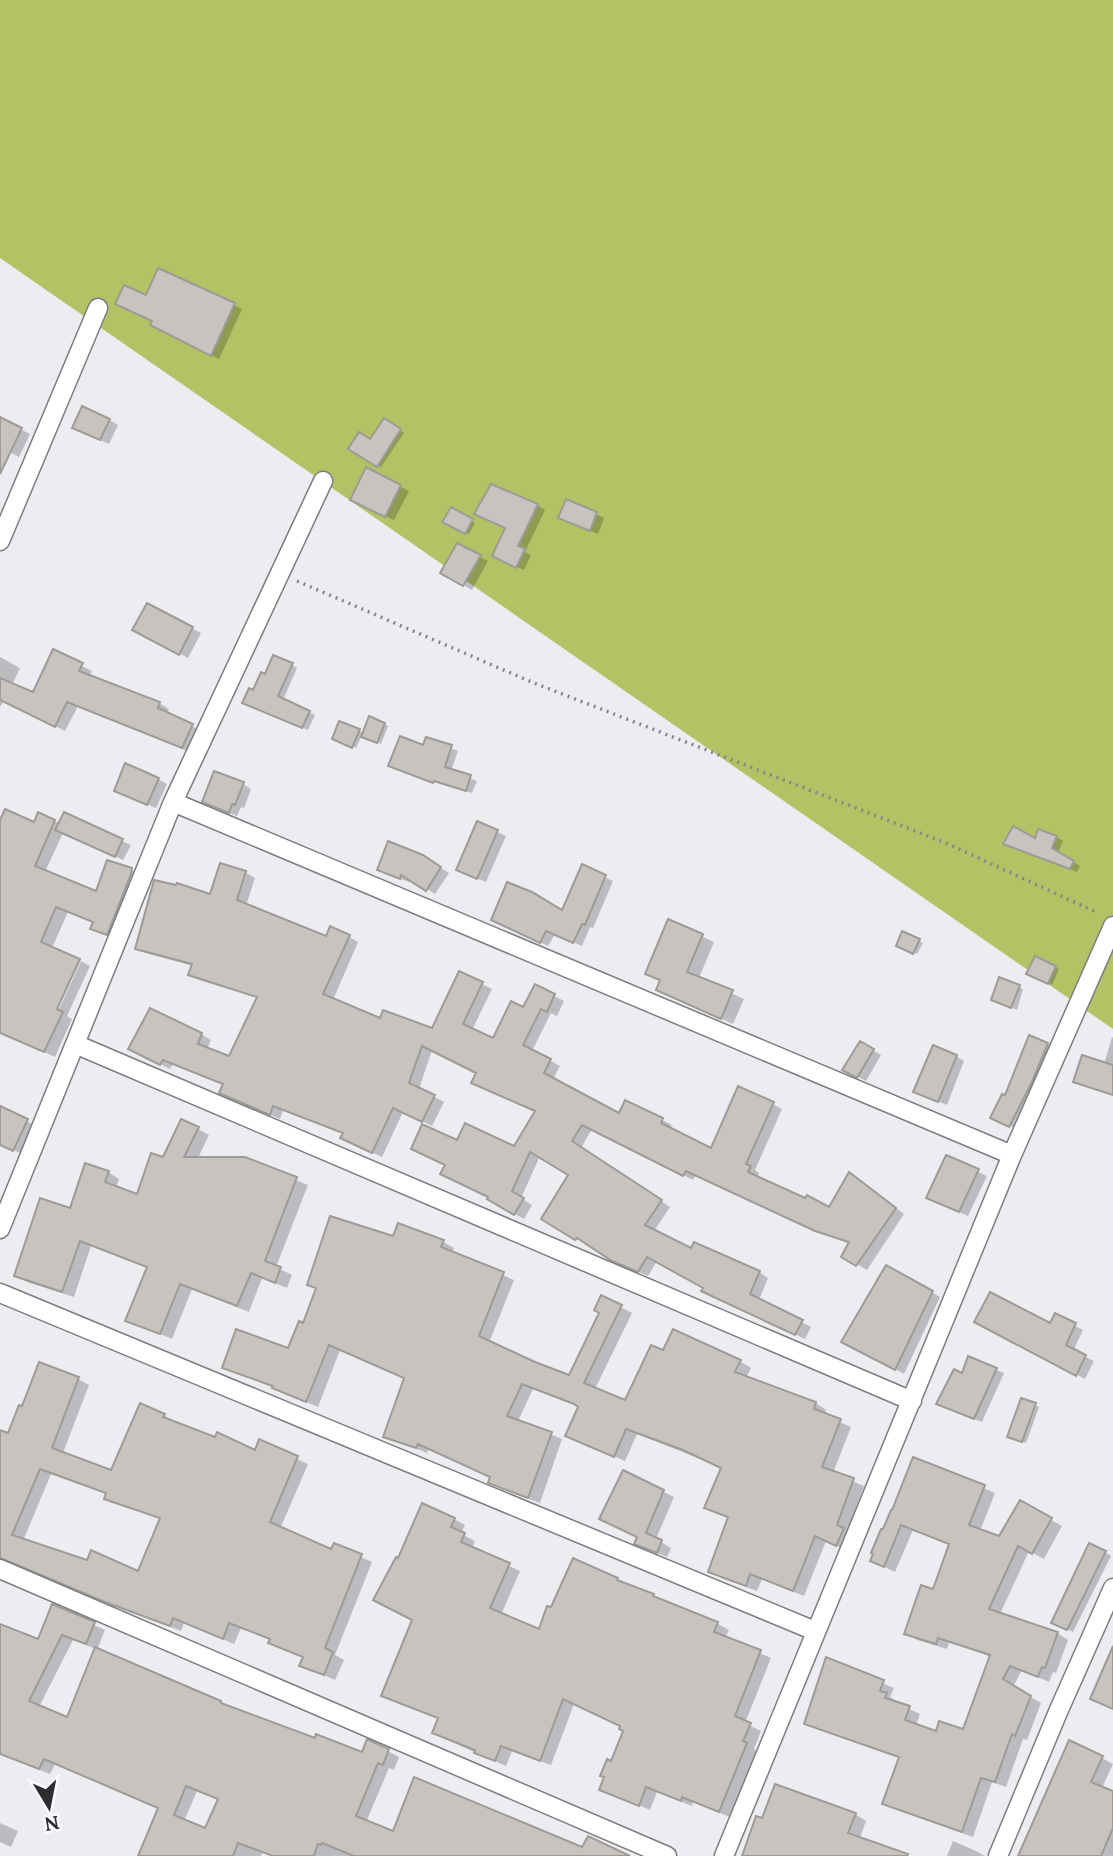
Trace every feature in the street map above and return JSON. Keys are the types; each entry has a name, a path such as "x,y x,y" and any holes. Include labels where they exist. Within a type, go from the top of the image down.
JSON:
{"street":[{"path":"0,541 98,308"},
{"path":"0,1229 173,802 323,481"},
{"path":"173,802 1012,1155"},
{"path":"724,1856 1107,920"},
{"path":"75,1044 912,1401"},
{"path":"0,1293 815,1631"},
{"path":"0,1569 667,1856"},
{"path":"998,1856 1113,1588"}],"path":[{"path":"280,574 534,682 946,843 1107,920"}],"green space":[{"path":"0,0 1113,0 1113,1029 0,258"}],"building":[{"path":"158,268 235,303 211,356 150,325 152,321 115,304 124,285 146,295"},
{"path":"82,406 110,419 100,440 72,428"},
{"path":"0,417 22,428 0,474"},
{"path":"384,418 401,429 377,467 348,449 359,432 370,439"},
{"path":"366,467 401,485 385,517 350,500"},
{"path":"491,484 538,504 518,546 525,549 516,568 492,556 505,528 474,514"},
{"path":"566,499 597,512 590,531 558,518"},
{"path":"451,507 473,519 465,534 442,522"},
{"path":"457,543 481,555 463,586 440,573"},
{"path":"147,603 193,627 179,655 132,630"},
{"path":"53,649 83,663 79,671 160,702 158,708 193,724 182,748 67,702 55,727 0,700 0,678 33,692"},
{"path":"273,655 293,663 278,696 310,711 302,728 242,703 249,688 253,690 261,672 265,674"},
{"path":"369,716 385,723 377,743 361,737"},
{"path":"339,721 360,729 352,748 332,739"},
{"path":"400,736 423,745 426,737 452,745 445,767 471,775 466,791 434,781 433,783 388,766"},
{"path":"125,763 159,778 147,805 114,791"},
{"path":"214,771 244,782 229,813 202,802"},
{"path":"5,809 34,822 38,812 55,820 35,866 96,891 107,860 132,868 107,935 90,929 93,922 56,907 41,942 80,959 57,1009 63,1012 44,1052 0,1033 0,820"},
{"path":"64,812 123,839 115,857 55,830"},
{"path":"477,821 498,830 477,879 456,870"},
{"path":"1013,826 1035,838 1038,829 1057,836 1052,848 1074,861 1070,869 1003,844"},
{"path":"388,841 423,855 441,867 426,891 401,875 400,879 377,870"},
{"path":"220,863 246,871 237,900 326,936 330,926 350,935 323,994 380,1018 383,1010 432,1028 459,971 483,982 463,1024 493,1038 511,1001 523,1007 535,984 555,994 547,1012 541,1009 523,1045 551,1059 544,1073 619,1113 625,1100 663,1118 661,1123 711,1148 738,1086 774,1102 746,1164 751,1166 748,1172 805,1198 807,1195 829,1207 849,1172 896,1208 856,1266 841,1257 849,1242 815,1231 686,1171 683,1176 582,1125 572,1141 662,1200 645,1225 691,1248 694,1242 760,1271 750,1294 803,1320 795,1335 701,1291 703,1288 647,1257 638,1272 612,1261 541,1219 568,1175 530,1152 512,1191 524,1198 514,1215 487,1199 488,1197 440,1174 445,1165 411,1149 422,1124 457,1140 465,1123 514,1146 535,1111 471,1083 476,1073 422,1046 409,1083 435,1095 422,1122 393,1108 372,1153 340,1138 343,1133 273,1106 270,1115 219,1093 223,1084 163,1060 160,1065 128,1049 150,1008 202,1033 198,1044 229,1056 257,997 188,975 192,964 135,949 154,880 176,885 177,883 210,894"},
{"path":"582,864 606,875 585,925 582,924 573,943 546,931 540,943 491,920 507,882 532,892 562,910"},
{"path":"668,919 703,934 687,972 733,990 721,1019 656,990 660,980 645,974"},
{"path":"902,931 920,939 913,954 896,946"},
{"path":"1035,956 1056,966 1048,984 1026,974"},
{"path":"999,977 1020,985 1011,1008 991,1000"},
{"path":"1029,1035 1048,1043 1009,1127 990,1118 1002,1094 1005,1095"},
{"path":"860,1041 874,1049 857,1078 842,1070"},
{"path":"933,1045 957,1055 938,1102 913,1092"},
{"path":"1082,1055 1113,1065 1113,1095 1073,1082"},
{"path":"0,1106 28,1119 13,1151 0,1145"},
{"path":"181,1119 199,1127 184,1157 245,1157 297,1177 265,1261 281,1267 275,1283 251,1273 237,1306 180,1284 160,1334 125,1321 147,1267 80,1241 62,1292 14,1276 40,1198 70,1208 85,1163 109,1171 105,1182 137,1194 151,1153 163,1157"},
{"path":"946,1155 979,1169 959,1212 926,1198"},
{"path":"330,1216 393,1236 398,1223 444,1240 441,1247 504,1272 479,1336 569,1375 599,1313 594,1310 601,1295 622,1305 584,1383 625,1400 651,1345 663,1350 673,1329 741,1360 735,1372 816,1402 814,1409 841,1419 822,1467 854,1478 837,1525 844,1528 836,1546 815,1536 793,1591 750,1574 746,1586 708,1572 728,1517 704,1508 721,1468 683,1450 626,1429 614,1457 565,1436 578,1407 522,1384 507,1416 552,1432 528,1498 488,1483 490,1477 418,1444 416,1448 383,1437 404,1378 329,1345 306,1402 272,1388 273,1386 222,1368 236,1329 288,1348 299,1321 303,1323 316,1288 307,1285"},
{"path":"886,1265 933,1291 895,1370 841,1342"},
{"path":"990,1292 1050,1323 1055,1313 1076,1323 1066,1345 1086,1355 1076,1376 974,1322"},
{"path":"968,1356 997,1368 974,1419 936,1404 954,1369 962,1373"},
{"path":"39,1362 79,1377 52,1448 111,1470 140,1403 165,1414 163,1417 215,1437 217,1432 255,1450 259,1439 298,1456 270,1522 331,1549 334,1543 362,1554 325,1648 333,1652 324,1675 299,1666 303,1657 268,1643 270,1639 229,1623 223,1639 173,1618 170,1626 0,1558 0,1430 8,1433 19,1405 22,1406","holes":["40,1469 106,1493 104,1499 160,1518 138,1571 91,1550 87,1560 12,1535"]},
{"path":"1021,1398 1036,1403 1022,1442 1007,1437"},
{"path":"913,1457 985,1485 969,1525 999,1536 1020,1500 1052,1518 1032,1554 1018,1546 989,1609 1058,1632 1045,1668 1042,1667 1038,1677 1010,1666 1003,1679 1031,1696 1015,1736 1012,1734 995,1782 981,1778 962,1832 882,1804 899,1757 804,1724 826,1657 884,1680 880,1691 887,1693 885,1698 910,1706 905,1720 936,1731 939,1721 963,1729 990,1655 938,1638 936,1644 904,1634 921,1585 933,1589 949,1544 901,1525 884,1567 870,1561 873,1554 871,1553"},
{"path":"623,1470 664,1490 646,1533 662,1540 657,1553 634,1544 637,1537 599,1519"},
{"path":"422,1503 455,1518 451,1527 465,1533 461,1542 510,1563 490,1608 539,1629 547,1606 551,1607 573,1558 618,1578 617,1580 654,1594 653,1596 718,1622 714,1632 761,1650 735,1716 751,1723 743,1741 747,1743 719,1812 682,1797 681,1801 646,1787 639,1806 599,1790 604,1777 600,1776 607,1759 611,1761 623,1731 619,1729 620,1726 563,1699 540,1761 501,1746 495,1761 432,1733 438,1718 381,1696 412,1620 373,1600 396,1557 398,1558"},
{"path":"1089,1543 1106,1551 1067,1630 1051,1623"},
{"path":"52,1604 95,1622 86,1644 62,1635 29,1701 67,1717 95,1647 221,1703 315,1738 316,1734 362,1752 367,1739 389,1749 383,1765 378,1763 356,1816 393,1831 414,1777 582,1847 588,1836 630,1856 354,1856 322,1843 318,1844 314,1856 273,1856 238,1843 233,1856 138,1856 158,1808 44,1759 39,1769 0,1754 0,1624 38,1639","holes":["186,1786 218,1799 205,1828 174,1815"]},
{"path":"1113,1646 1113,1709 1090,1699"},
{"path":"1069,1740 1103,1756 1091,1782 1113,1791 1113,1828 1101,1856 1018,1856"},
{"path":"775,1784 856,1813 848,1833 908,1854 907,1856 742,1856 756,1816 762,1818"}]}
